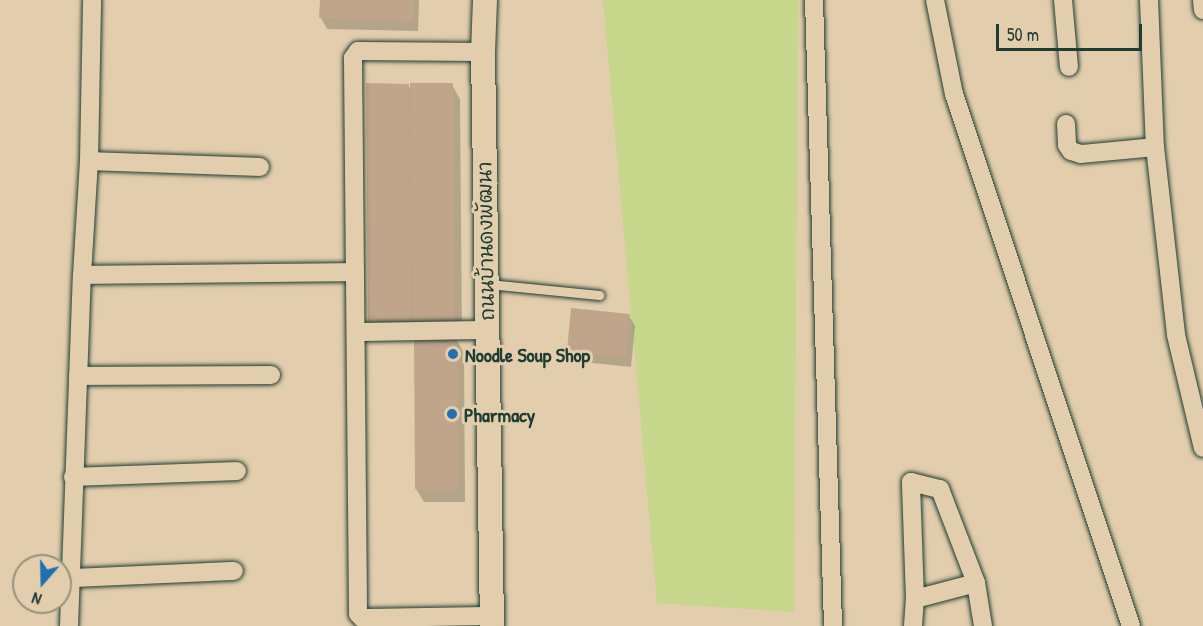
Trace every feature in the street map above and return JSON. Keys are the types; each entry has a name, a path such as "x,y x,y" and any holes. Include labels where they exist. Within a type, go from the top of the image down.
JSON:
{"street":[{"path":"72,554 82,275 89,161 93,0"},
{"name":"ถนนบ้านดงพัฒนา","path":"485,0 483,52 492,621"},
{"path":"814,0 833,626"},
{"path":"935,0 954,94 1131,626"},
{"path":"1063,0 1069,67"},
{"path":"1149,0 1155,147 1176,335 1203,448"},
{"path":"1202,0 1203,10"},
{"path":"483,52 358,51 355,54 359,617 492,621"},
{"path":"1065,124 1067,145 1071,151 1082,154 1155,147"},
{"path":"89,161 260,167"},
{"path":"82,275 355,272"},
{"path":"356,332 487,330"},
{"path":"78,375 271,375"},
{"path":"74,477 237,471"},
{"path":"913,626 915,599 911,482 940,489 976,583 983,626"},
{"path":"72,578 234,571"},
{"path":"915,599 976,583"}],"lane":[{"path":"486,283 598,295"}],"green space":[{"path":"603,0 798,0 794,612 657,603"}],"building":[{"path":"320,0 413,0 413,21 319,18"},
{"path":"366,83 409,84 411,323 368,323"},
{"path":"410,83 453,83 455,323 412,323"},
{"path":"571,308 630,314 626,357 567,351"},
{"path":"414,338 457,338 458,489 415,489"}],"place":[{"name":"Noodle Soup Shop","path":"453,354"},
{"name":"Pharmacy","path":"452,414"}]}
